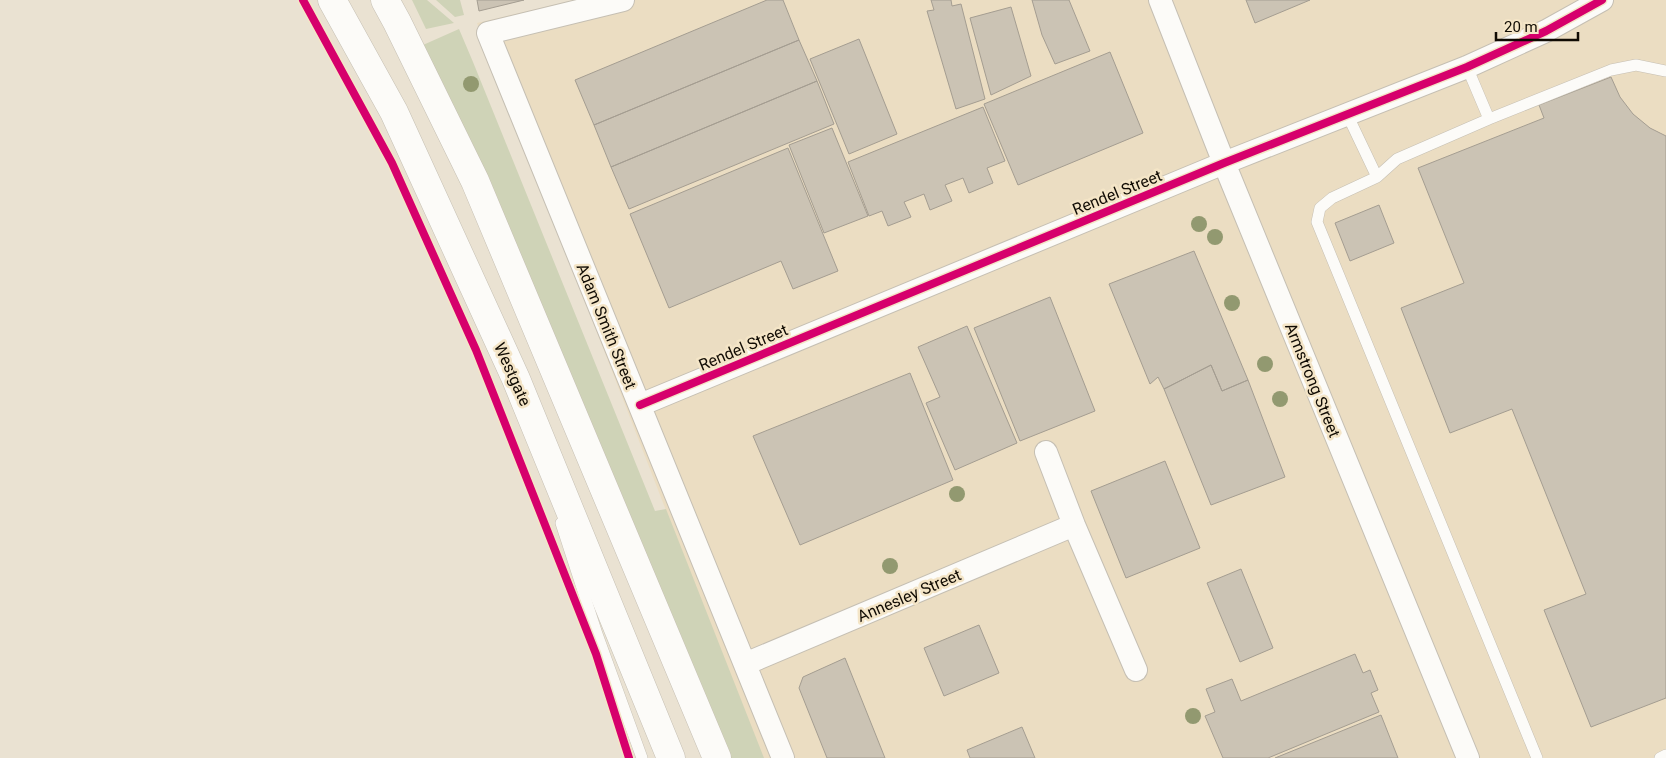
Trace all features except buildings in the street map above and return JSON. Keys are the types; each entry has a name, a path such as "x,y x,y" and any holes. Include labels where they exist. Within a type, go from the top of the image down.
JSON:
{"highway":[{"name":"Westgate","path":"332,0 394,112 516,379 671,758"},
{"path":"385,0 475,181 717,758"}],"street":[{"name":"Adam Smith Street","path":"623,0 488,33 783,758"},
{"name":"Armstrong Street","path":"1160,0 1224,163 1468,758"},
{"name":"Rendel Street","path":"640,405 1224,163 1466,67 1546,31 1602,0"},
{"path":"1046,452 1074,525 1136,670"},
{"name":"Annesley Street","path":"745,664 1074,525"}],"lane":[{"path":"1537,758 1317,222 1320,208 1332,198 1376,177 1397,159 1489,119 1611,70 1636,64 1666,71"},
{"path":"1466,67 1489,119"},
{"path":"1347,114 1376,177"},
{"path":"516,379 597,634 642,758"},
{"path":"1660,758 1666,756"}],"shaded area":[{"path":"574,0 1666,0 1666,758 762,758 477,23"}],"green space":[{"path":"412,0 427,0 454,23 426,29"},
{"path":"436,0 460,0 464,15 455,17"},
{"path":"459,29 655,511 666,509 764,758 725,758 423,45"}],"cycle path":[{"path":"303,0 392,163 476,350 596,654 629,758"},
{"path":"640,405 1224,163 1467,67 1546,31 1602,0"}]}
